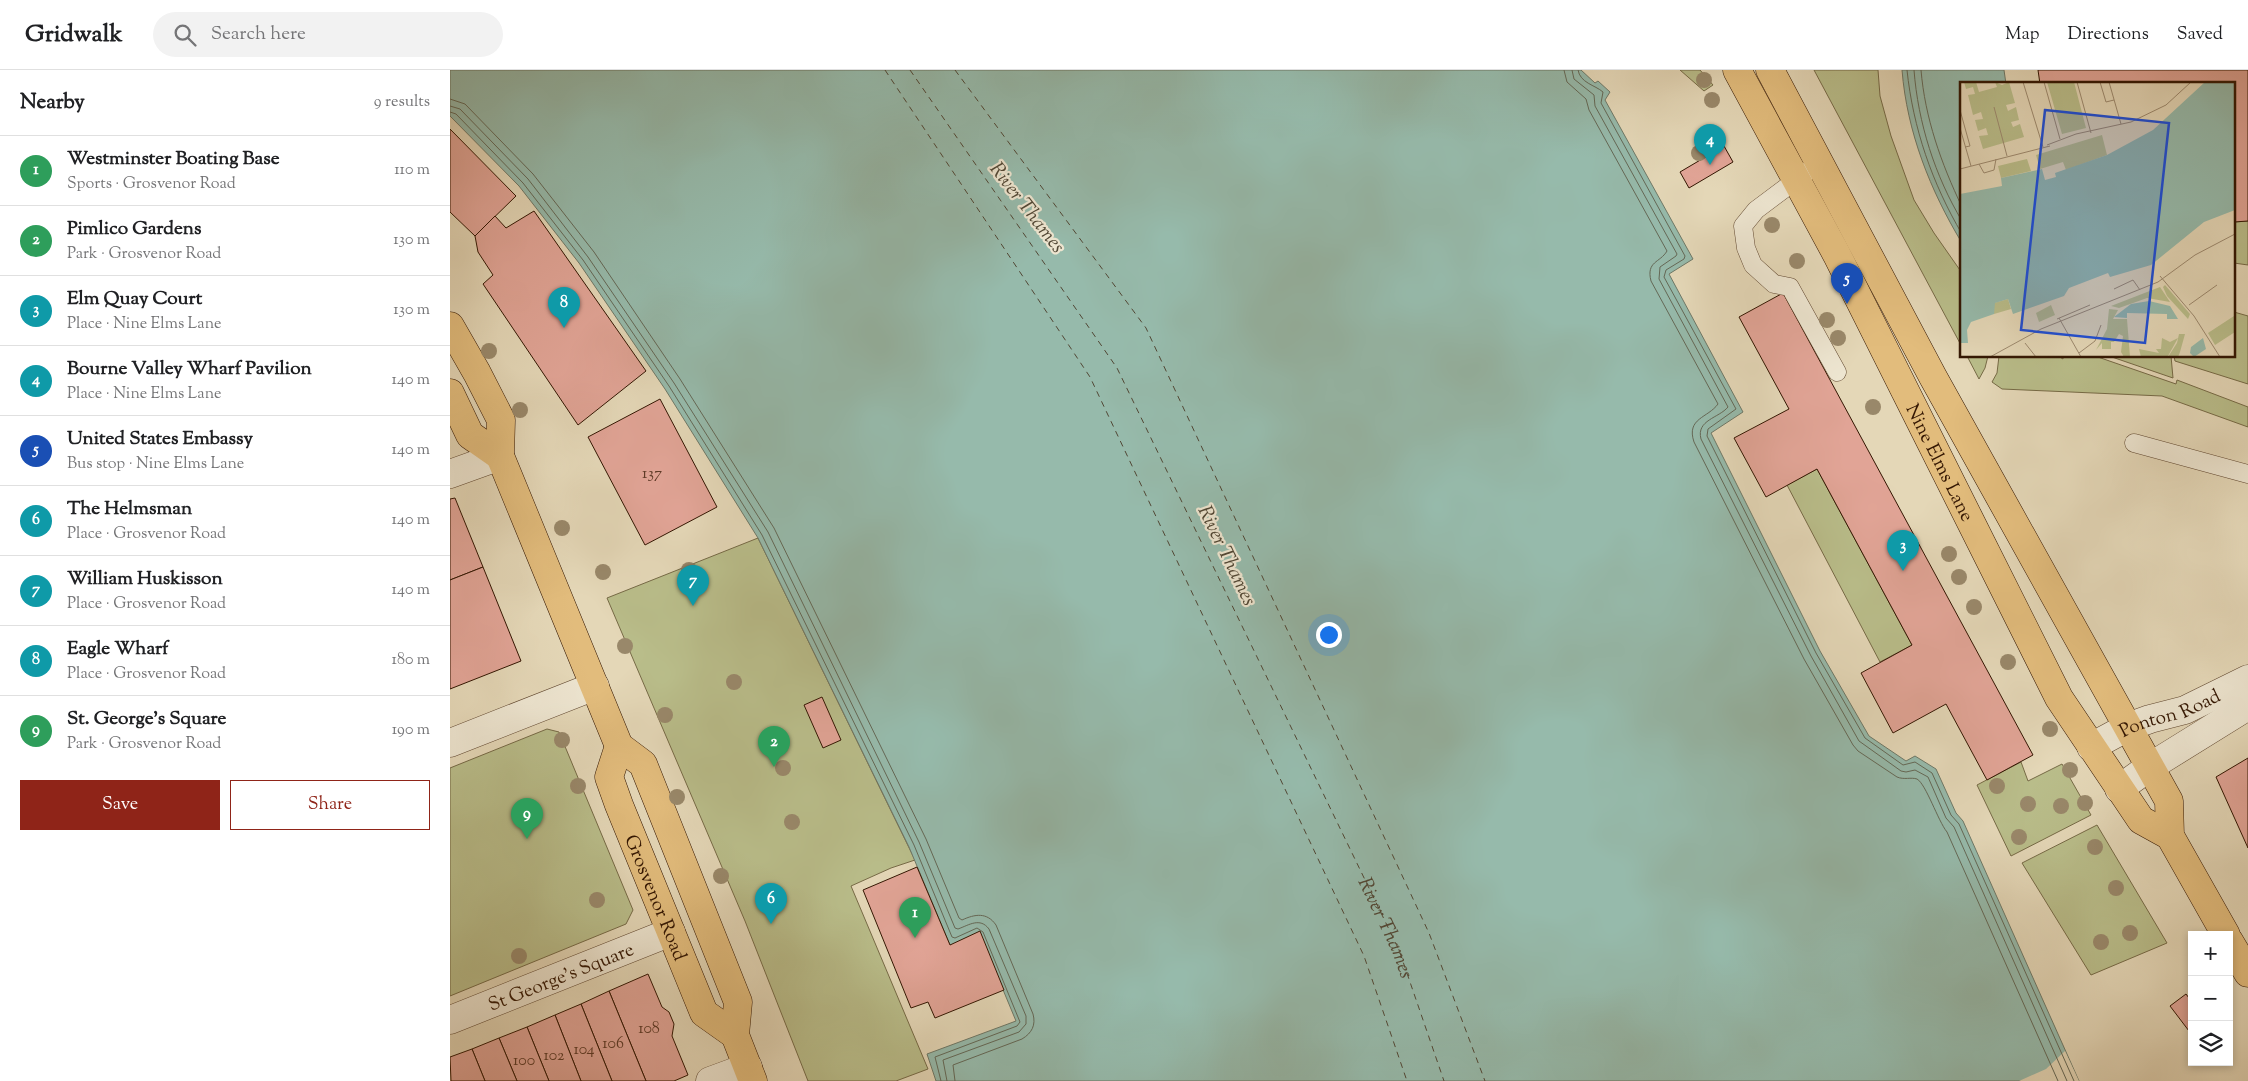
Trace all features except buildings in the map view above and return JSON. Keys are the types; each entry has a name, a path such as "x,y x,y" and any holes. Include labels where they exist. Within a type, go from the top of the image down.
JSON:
{"highway":[{"name":"Nine Elms Lane","path":"1736,70 1846,272 2056,691 2091,747 2141,820 2170,836"},
{"name":"Nine Elms Lane","path":"1770,70 1932,377 2128,728 2148,768 2169,801 2170,836 2224,931"},
{"name":"Grosvenor Road","path":"450,326 501,420 500,456 620,746 643,764 738,1002 735,1035 750,1074"},
{"path":"450,393 470,435 500,456"},
{"name":"Grosvenor Road","path":"620,746 609,777 704,1013 735,1035"},
{"path":"2233,948 2248,972"}],"street":[{"path":"450,474 500,456"},
{"name":"Ponton Road","path":"2091,747 2150,719 2185,710 2248,679"},
{"path":"450,743 595,686"},
{"name":"Ponton Road","path":"2119,789 2148,768 2248,706"},
{"name":"St George's Square","path":"450,1020 671,932"},
{"path":"710,1081 750,1074"}],"lane":[{"path":"1820,162 1797,181 1763,204 1747,220 1744,226 1746,248 1754,265 1774,284 1790,287 1837,372"},
{"path":"2134,443 2248,474"}],"green space":[{"path":"1680,70 1700,70 1713,85 1704,91"},
{"path":"1814,70 1878,70 1880,96 1891,136 1914,200 1960,270 1960,343"},
{"path":"2248,221 2248,265 2236,263 2236,222"},
{"path":"2236,313 2248,316 2248,384 2175,361 2174,358 2236,358"},
{"path":"1968,358 1988,358 1979,379"},
{"path":"1999,358 2101,358 2176,384 2177,380 2248,407 2248,427 2162,396 2002,389 1992,382 1997,373"},
{"path":"2115,358 2171,358 2173,378"},
{"path":"1817,469 1912,645 1880,662 1787,485"},
{"path":"758,538 915,860 891,868 851,886 928,1069 896,1081 808,1081 745,921 607,598"},
{"path":"547,729 559,732 633,910 626,924 450,996 450,768"},
{"path":"2021,762 2028,781 2062,764 2091,815 2011,856 1977,785"},
{"path":"2097,825 2167,943 2091,975 2022,863"}],"water":[{"name":"River Thames","path":"450,70 1581,70 1595,83 1598,81 1610,92 1605,100 1693,259 1669,274 1743,412 1711,433 1820,651 1869,736 1906,761 1915,756 1936,769 1956,813 1963,821 2079,1081 936,1081 927,1054 1016,1021 989,956 950,945 909,847 758,538 665,389 579,263 519,186 450,116"},
{"path":"1902,70 2004,70 2006,82 1960,82 1960,240 1950,223 1922,160 1909,116"}],"pier":[{"path":"2065,1051 2079,1081 2019,1081 2046,1069"}],"ferry route":[{"path":"885,70 1090,377 1364,956 1407,1081"},
{"path":"910,70 1117,368 1399,950 1444,1081"},
{"path":"955,70 1146,328 1429,933 1485,1081"}],"place":[{"name":"Bourne Valley Wharf Pavilion","path":"1710,165"},
{"name":"United States Embassy","path":"1847,304"},
{"name":"Eagle Wharf","path":"564,328"},
{"name":"Elm Quay Court","path":"1903,571"},
{"name":"William Huskisson","path":"693,606"},
{"name":"Pimlico Gardens","path":"774,767"},
{"name":"St. George's Square","path":"527,839"},
{"name":"The Helmsman","path":"771,924"},
{"name":"Westminster Boating Base","path":"915,938"}]}
